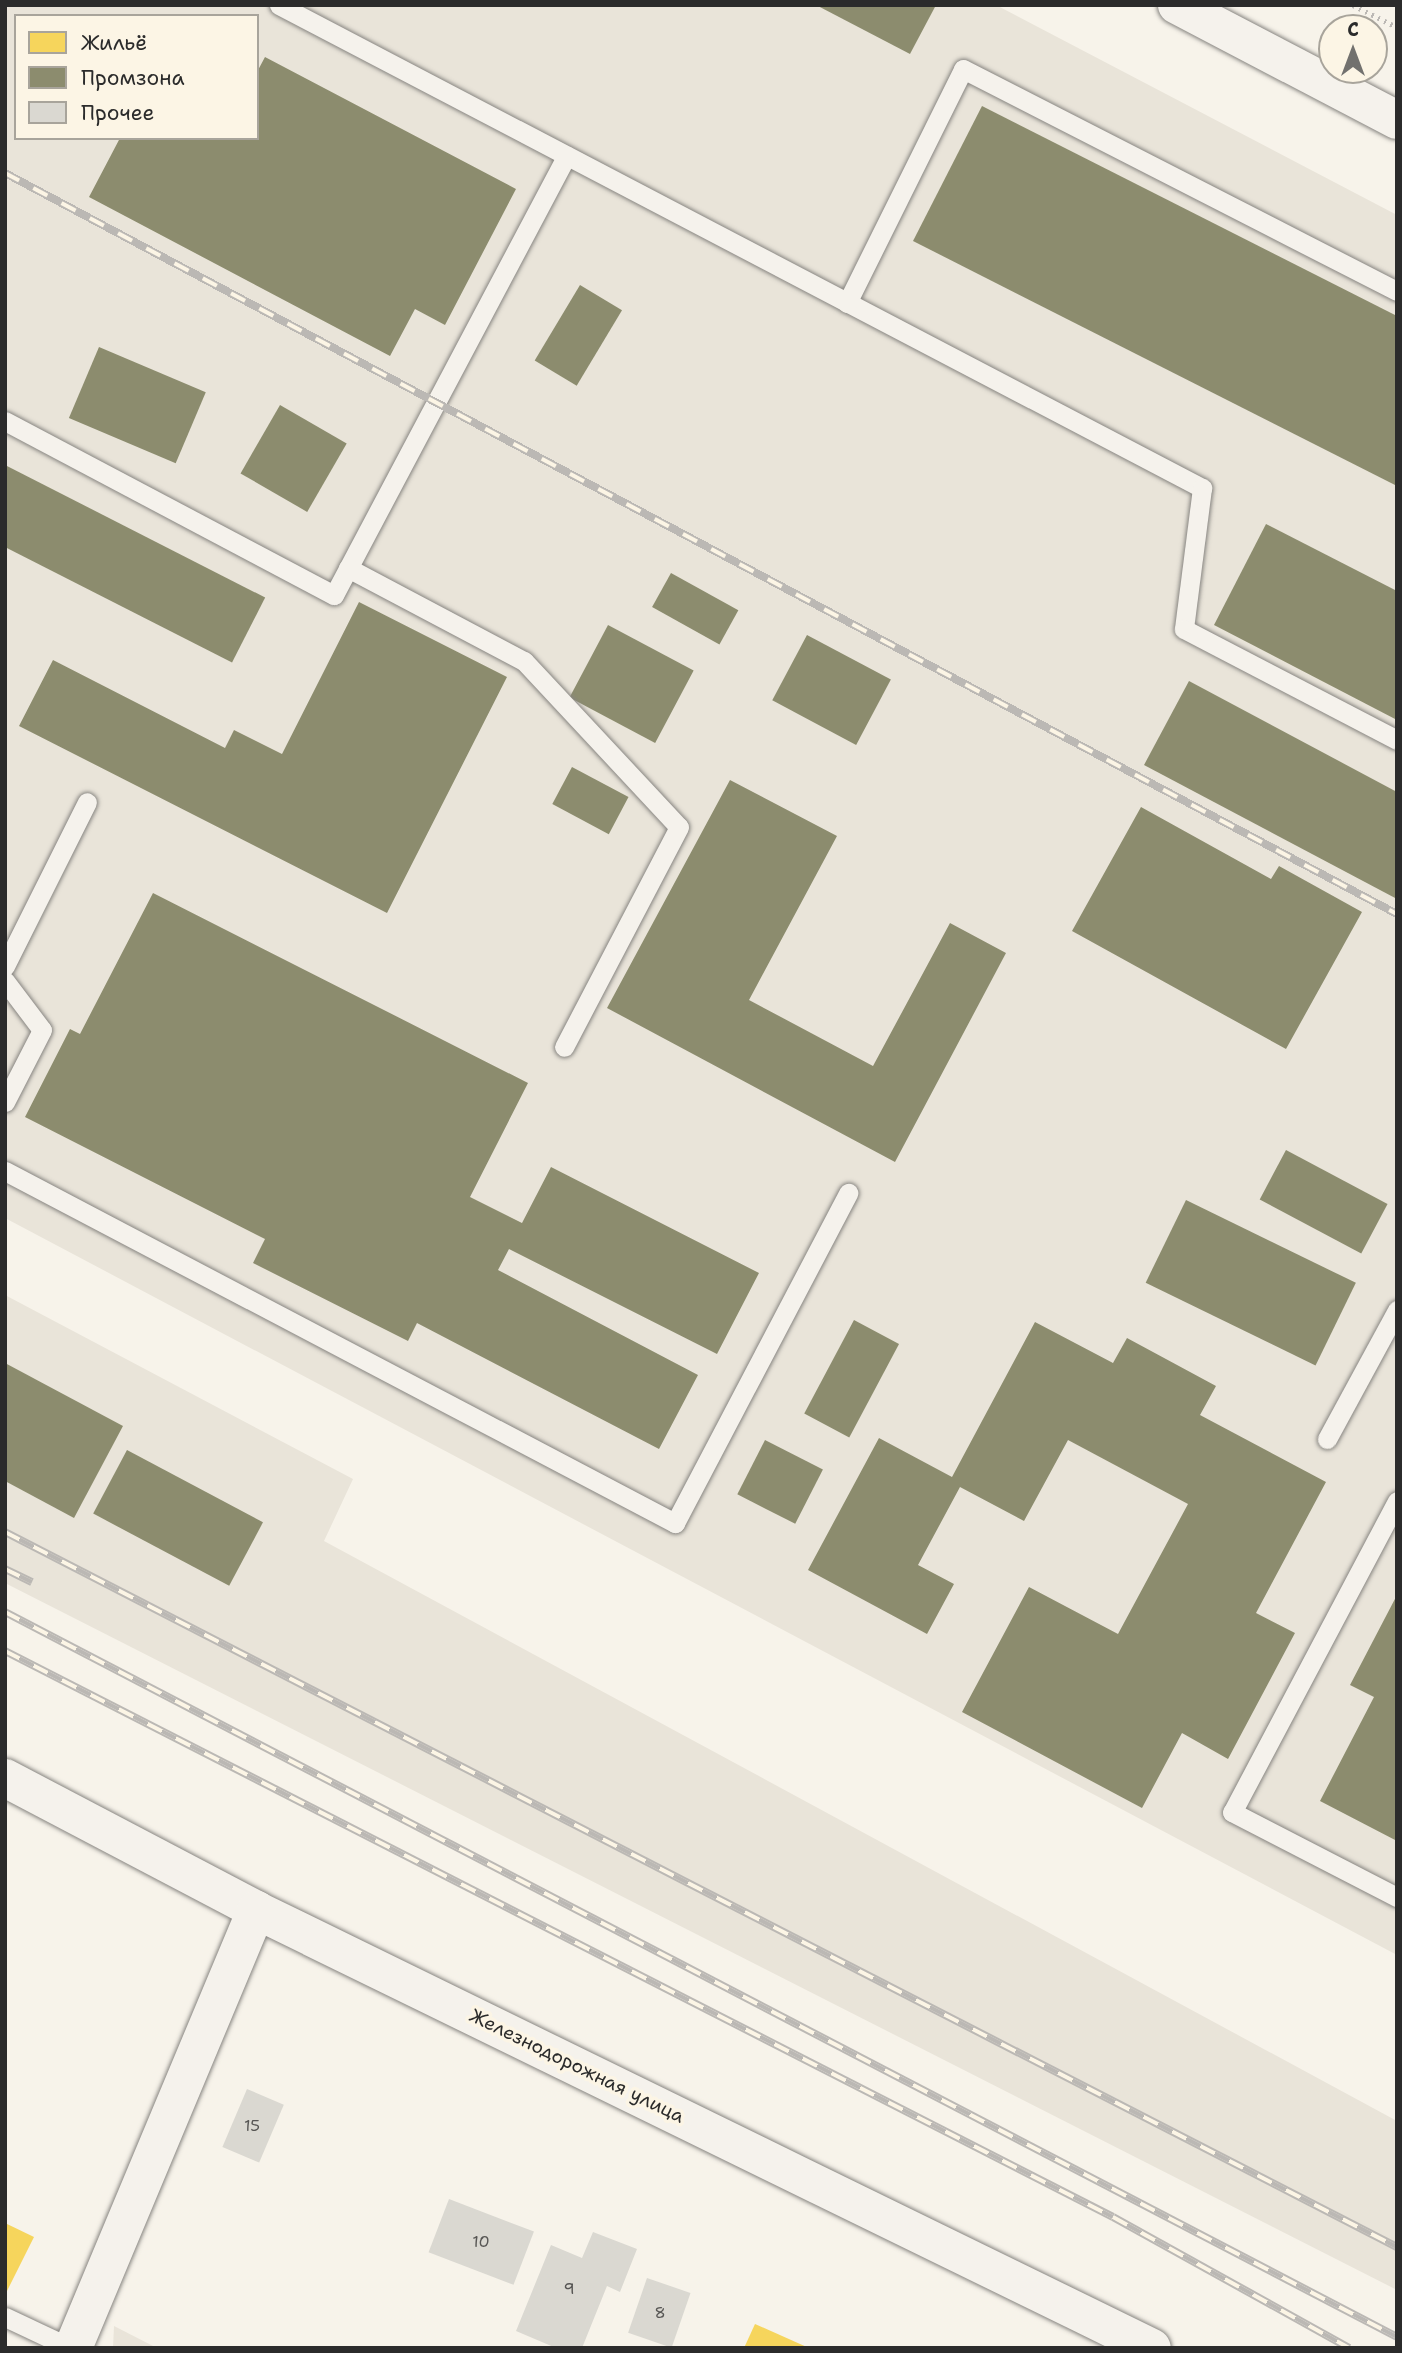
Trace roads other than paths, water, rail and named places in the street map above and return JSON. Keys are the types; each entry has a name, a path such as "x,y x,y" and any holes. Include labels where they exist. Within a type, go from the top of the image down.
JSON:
{"street":[{"path":"1177,5 1397,120"},
{"name":"Железнодорожная улица","path":"5,1778 256,1909 1152,2348"},
{"path":"72,2348 256,1909"}],"lane":[{"path":"279,5 1202,488 1184,629 1397,740"},
{"path":"847,303 963,69 1397,291"},
{"path":"5,421 334,595 566,156"},
{"path":"348,568 524,662 679,827 565,1047"},
{"path":"5,966 87,802"},
{"path":"5,981 42,1030 5,1102"},
{"path":"5,1171 675,1523 848,1193"},
{"path":"1327,1439 1397,1310"},
{"path":"1397,1501 1232,1812 1397,1896"},
{"path":"5,2317 72,2348"}],"railway":[{"path":"5,173 1397,914"},
{"path":"5,1532 1397,2247"},
{"path":"5,1569 32,1582"},
{"path":"5,1612 1397,2337"},
{"path":"5,1651 1113,2217 1349,2348"}]}
